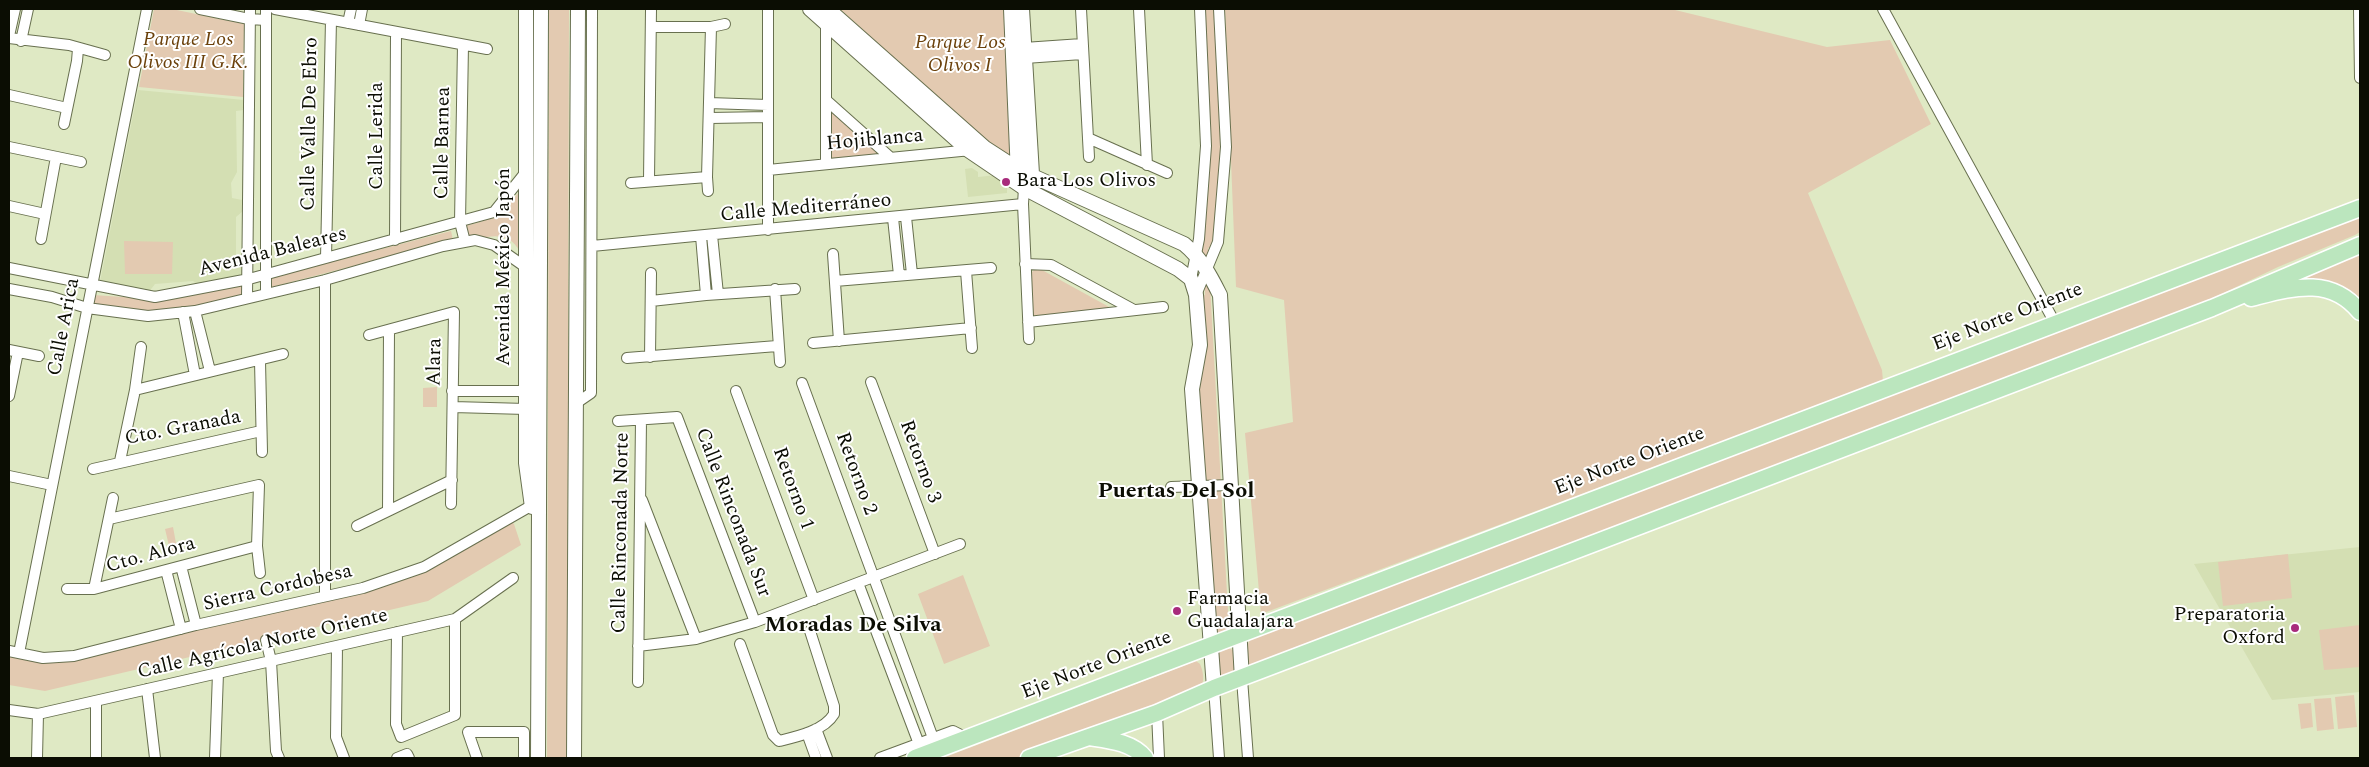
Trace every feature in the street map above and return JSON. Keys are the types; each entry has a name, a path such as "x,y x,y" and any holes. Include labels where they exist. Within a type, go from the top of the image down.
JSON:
{"main road":[{"name":"Eje Norte Oriente","path":"917,751 967,738 2360,208"},
{"path":"2342,214 2360,214"},
{"path":"2256,288 2278,270 2360,236"},
{"path":"1039,756 1084,737 1157,712 1214,688 1242,679 2212,308 2360,244"},
{"path":"2212,308 2307,287 2335,291 2351,300 2360,312"},
{"path":"1084,737 1115,741 1139,751 1145,758"}],"street":[{"path":"14,9 9,37 21,41 69,45 105,55"},
{"path":"21,41 28,9"},
{"name":"Calle Arica","path":"14,652 52,485 147,9"},
{"path":"200,9 250,14 266,20"},
{"path":"266,9 266,294"},
{"path":"274,9 488,49"},
{"path":"348,23 351,9"},
{"path":"359,25 362,9"},
{"name":"Avenida México Japón","path":"526,9 524,266 526,463 539,523 538,758"},
{"name":"Avenida México Japón","path":"535,503 541,9"},
{"path":"574,758 578,9"},
{"path":"575,404 591,393 592,9"},
{"path":"649,180 651,9"},
{"path":"768,9 768,230"},
{"path":"810,9 968,150 1023,178 1178,269 1191,279"},
{"path":"828,9 985,148 1023,178 1184,244 1208,270 1220,295 1238,634 1248,758"},
{"path":"1011,9 1023,178"},
{"path":"1022,9 1024,53 1023,178 1020,204 1023,224 1029,339"},
{"path":"1081,9 1089,157"},
{"path":"1139,9 1147,165"},
{"path":"1200,9 1206,146 1199,238 1194,253 1191,279 1196,294 1200,346 1192,389 1209,646 1219,758"},
{"path":"1196,294 1208,270 1218,242 1226,148 1219,9"},
{"path":"1883,9 2055,323"},
{"path":"2359,9 2360,78"},
{"path":"248,298 250,14"},
{"name":"Calle Valle De Ebro","path":"326,258 331,20"},
{"path":"652,27 711,27 725,24"},
{"path":"826,24 826,164"},
{"path":"708,191 711,27"},
{"name":"Calle Lerida","path":"395,240 396,32"},
{"path":"525,37 541,37"},
{"name":"Calle Barnea","path":"463,45 460,222 465,242"},
{"path":"64,124 78,49"},
{"path":"1024,53 1082,49"},
{"path":"9,95 67,108"},
{"path":"826,100 891,158"},
{"path":"709,103 768,105"},
{"path":"710,118 768,117"},
{"path":"1088,138 1167,173"},
{"path":"249,140 266,141"},
{"path":"9,147 81,162"},
{"name":"Hojiblanca","path":"768,170 985,148"},
{"path":"40,240 56,157"},
{"name":"Avenida Baleares","path":"9,268 155,297 265,275 494,212 525,173"},
{"path":"631,183 649,180 707,177"},
{"name":"Calle Mediterráneo","path":"592,246 906,217 1020,204"},
{"path":"9,206 45,214"},
{"path":"906,217 912,274"},
{"path":"893,218 899,275"},
{"path":"712,235 718,294"},
{"path":"701,236 706,295"},
{"name":"Avenida Baleares","path":"9,289 52,297 87,308 148,316 195,310 266,294 475,240 494,245 524,266"},
{"path":"834,254 838,341"},
{"path":"1025,264 1050,264 1134,310"},
{"path":"835,281 991,268"},
{"path":"966,271 972,348"},
{"path":"650,357 651,273"},
{"path":"325,280 325,596"},
{"path":"775,290 777,346 780,362"},
{"path":"651,301 718,294 795,290"},
{"path":"1028,322 1163,307"},
{"path":"195,310 210,371"},
{"path":"183,312 195,375"},
{"name":"Alara","path":"369,335 454,312 452,504"},
{"path":"813,343 971,328"},
{"path":"388,511 389,330"},
{"path":"627,358 777,346"},
{"name":"Cto. Granada","path":"141,347 135,390 120,461 261,431 260,360"},
{"path":"9,396 14,351 39,356"},
{"path":"135,390 283,354"},
{"name":"Retorno 3","path":"871,382 935,554"},
{"name":"Retorno 2","path":"802,383 908,673 934,738"},
{"path":"452,391 526,391"},
{"name":"Retorno 1","path":"736,391 814,600"},
{"path":"453,407 526,409"},
{"name":"Calle Rinconada Sur","path":"641,420 677,417 755,622"},
{"path":"618,421 641,420"},
{"name":"Calle Rinconada Norte","path":"638,682 641,420"},
{"path":"261,431 262,452"},
{"path":"93,469 120,461"},
{"path":"9,476 52,485"},
{"path":"357,526 452,480"},
{"path":"109,519 259,485 257,546 260,573"},
{"path":"1171,487 1231,485"},
{"path":"640,494 696,639"},
{"name":"Cto. Alora","path":"113,498 94,589 257,546"},
{"name":"Sierra Cordobesa","path":"14,652 43,658 74,656 196,625 364,588 424,567 535,503"},
{"path":"638,646 696,639 755,622 960,544"},
{"path":"181,566 196,625"},
{"path":"166,570 181,629"},
{"name":"Calle Agrícola Norte Oriente","path":"9,710 38,714 455,619 513,578"},
{"path":"858,583 894,679 917,751"},
{"path":"67,589 94,589"},
{"path":"398,632 396,724 400,736 455,715 455,619"},
{"path":"740,644 773,735 778,741 811,731 834,714 834,706 810,631"},
{"path":"266,640 271,661 278,758"},
{"path":"338,646 336,737 344,758"},
{"path":"215,758 218,673"},
{"path":"894,679 908,673"},
{"path":"147,689 154,758"},
{"path":"96,701 96,758"},
{"path":"1157,712 1159,758"},
{"path":"37,758 38,714"},
{"path":"811,731 816,758"},
{"path":"811,731 827,758"},
{"path":"880,758 917,751 934,738 953,731 967,738"},
{"path":"477,758 468,732 524,732 524,758"},
{"path":"397,758 408,756"}],"shaded area":[{"path":"138,90 244,100 244,110 236,111 237,172 231,183 232,198 242,200 243,211 236,217 236,256 244,264 244,274 199,286 193,281 155,284 148,293 100,282"},
{"path":"972,168 978,172 978,177 997,175 1007,180 1007,193 968,197 965,169"},
{"name":"Preparatoria Oxford","path":"2360,547 2360,692 2272,700 2194,564"}],"green space":[{"name":"Parque Los Olivos III G.K.","path":"154,9 172,9 244,24 243,97 139,87"},
{"path":"549,9 569,9 567,758 547,758"},
{"name":"Parque Los Olivos I","path":"840,9 1005,9 1013,159 987,142"},
{"path":"1202,9 1215,9 1222,143 1212,247 1208,248 1229,630 1212,635 1205,496 1215,494 1214,480 1204,481 1198,391 1200,296 1205,295 1202,249"},
{"path":"1225,9 1671,9 1827,47 1890,40 1931,124 1808,193 1882,370 1883,381 1261,614 1245,433 1293,422 1284,300 1236,287"},
{"path":"829,107 882,155 830,159"},
{"path":"521,189 520,252 510,240 504,237 491,236 468,240 465,226 491,218 503,210"},
{"path":"2359,216 2360,232 2355,235 2278,267 2209,300 1250,666 1248,663 1246,650 1250,640"},
{"path":"451,231 453,240 268,288 266,279"},
{"path":"124,241 173,242 172,274 125,274"},
{"path":"2360,255 2360,305 2300,276"},
{"path":"1035,269 1042,270 1111,308 1033,316 1030,274"},
{"path":"245,282 245,296 207,305 149,314 89,310 93,295 154,299"},
{"path":"437,387 437,407 423,407 423,388"},
{"path":"510,520 514,524 521,545 428,601 45,691 9,685 9,655 44,663 400,577"},
{"path":"173,527 178,554 171,554 165,529"},
{"path":"2288,554 2292,598 2223,606 2218,562"},
{"path":"963,575 990,646 944,664 918,594"},
{"path":"2360,625 2360,667 2324,670 2319,630"},
{"path":"1229,648 1234,651 1235,675 1218,679 1218,653"},
{"path":"1196,661 1200,664 1203,673 1201,687 1017,758 943,758"},
{"path":"2354,695 2357,727 2338,729 2335,697"},
{"path":"2331,698 2334,729 2317,731 2314,699"},
{"path":"2311,703 2313,727 2301,729 2298,704"}],"place":[{"name":"Bara Los Olivos","path":"1006,182"},
{"name":"Farmacia Guadalajara","path":"1177,611"},
{"name":"Preparatoria Oxford","path":"2295,628"}],"district":[{"name":"Puertas Del Sol","path":"1176,493"},
{"name":"Moradas De Silva","path":"853,627"}]}
